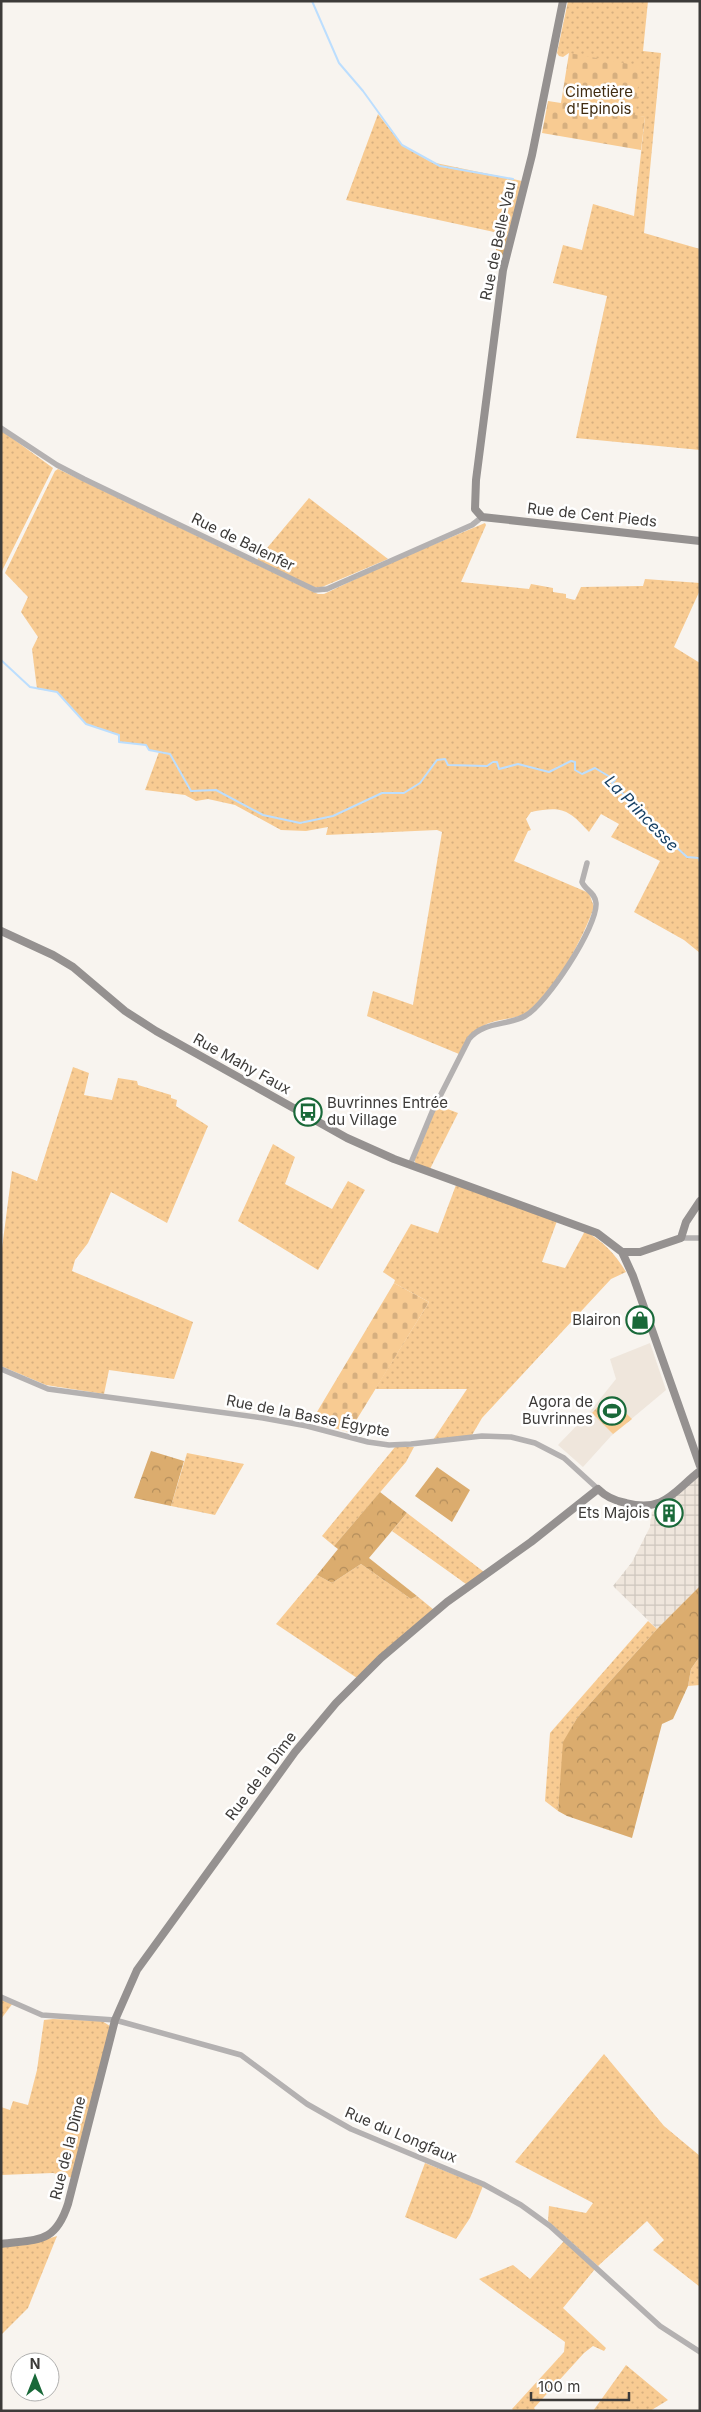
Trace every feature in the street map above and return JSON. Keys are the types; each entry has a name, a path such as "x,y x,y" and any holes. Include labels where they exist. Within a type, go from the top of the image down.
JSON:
{"street":[{"name":"Rue de Belle-Vau","path":"482,517 475,509 476,480 503,270 532,155 563,1"},
{"name":"Rue de Balenfer","path":"1,428 57,465 84,479 315,590 327,589 472,526 482,517"},
{"name":"Rue de Cent Pieds","path":"482,517 700,541"},
{"path":"410,1165 432,1112 469,1039 477,1031 516,1020 535,1009 553,988 584,937 596,909 593,895 582,882 587,863"},
{"name":"Rue Mahy Faux","path":"1,931 65,962 125,1010 164,1035 347,1138 410,1165 584,1227 608,1240 622,1252"},
{"path":"680,1238 686,1222 700,1201"},
{"path":"700,1238 680,1238 640,1252 622,1252 633,1276 697,1447 700,1466"},
{"name":"Rue de la Basse Égypte","path":"1,1369 48,1389 264,1418 382,1444 432,1443 482,1436 511,1437 535,1444 564,1458 598,1489"},
{"path":"598,1489 617,1501 651,1507 666,1500 700,1470"},
{"name":"Rue de la Dîme","path":"1,2244 44,2238 56,2232 63,2220 115,2020 131,1982 149,1952 295,1752 336,1703 382,1658 423,1622 531,1542 598,1489"},
{"name":"Rue du Longfaux","path":"1,1997 42,2015 115,2020 229,2050 240,2055 307,2104 351,2129 411,2156 464,2175 502,2194 550,2226 660,2326 700,2352"}],"shaded area":[{"path":"650,1343 666,1390 611,1436 583,1467 558,1445 588,1414 616,1379 610,1359"},
{"path":"699,1474 700,1586 657,1629 613,1586 632,1562 650,1527 651,1513"}],"green space":[{"path":"568,1 648,1 643,51 661,53 644,233 700,249 700,450 576,438 607,296 553,283 563,245 582,250 593,204 634,216 645,117 635,116 569,53 563,57 557,53"},
{"name":"Cimetière d'Epinois","path":"569,53 640,66 635,115 645,117 641,150 542,133 548,101 561,103"},
{"path":"378,114 402,145 431,162 522,181 508,235 346,200"},
{"path":"498,232 508,235 502,259 495,259"},
{"path":"1,430 53,468 1,573"},
{"path":"58,469 318,594 324,594 387,564 485,523 486,525 461,582 529,589 531,584 553,588 553,592 566,594 566,598 575,600 581,587 643,586 645,579 700,583 700,590 674,647 700,663 700,953 684,940 634,912 660,861 611,837 619,824 601,814 589,832 575,818 564,811 550,809 531,812 526,819 531,830 528,831 514,861 589,893 594,907 576,947 551,988 527,1013 481,1027 459,1054 367,1016 373,991 413,1005 442,832 437,830 326,835 328,827 306,831 281,830 235,805 208,799 196,801 185,795 145,790 159,752 149,750 146,745 119,742 119,735 86,724 57,692 37,689 32,649 38,637 21,612 28,597 5,573 55,471"},
{"path":"309,498 388,559 322,587 313,587 257,560"},
{"path":"73,1067 89,1073 84,1095 112,1100 118,1078 137,1081 138,1085 171,1095 171,1098 177,1100 176,1106 208,1126 167,1223 111,1192 88,1243 75,1260 72,1271 193,1322 174,1379 109,1370 104,1394 46,1385 1,1366 1,1256 12,1171 37,1181"},
{"path":"437,1105 458,1113 430,1169 416,1164 414,1159"},
{"path":"273,1144 295,1157 285,1184 332,1209 348,1181 365,1190 318,1270 238,1221"},
{"path":"456,1185 557,1221 542,1262 565,1268 585,1231 608,1249 626,1272 611,1279 482,1418 472,1435 433,1440 467,1389 375,1389 429,1302 394,1283 395,1280 383,1272 411,1224 438,1233"},
{"path":"394,1283 429,1302 349,1432 311,1422"},
{"path":"608,1396 632,1419 613,1434 592,1413"},
{"name":"Agora de Buvrinnes","path":"609,1399 625,1415 617,1423 600,1407"},
{"path":"395,1447 414,1447 406,1462 334,1546 322,1536"},
{"path":"151,1451 184,1461 171,1506 134,1498"},
{"path":"187,1453 244,1464 215,1515 171,1506"},
{"path":"437,1467 470,1490 452,1522 415,1496"},
{"path":"380,1492 407,1513 369,1558 417,1596 411,1599 361,1564 332,1583 317,1575 338,1549 334,1546"},
{"path":"407,1513 484,1572 466,1584 392,1531"},
{"path":"361,1564 411,1599 417,1596 434,1610 357,1678 276,1624 317,1575 332,1583"},
{"path":"700,1586 700,1656 691,1669 688,1686 673,1719 662,1724 632,1838 567,1816 558,1811 563,1742 577,1718 657,1629"},
{"path":"648,1621 657,1629 577,1718 564,1742 558,1811 545,1801 550,1733"},
{"path":"700,1656 700,1685 688,1686 691,1669"},
{"path":"1,1999 13,2003 1,2019"},
{"path":"44,2020 102,2021 110,2026 73,2178 53,2173 1,2175 1,2107 10,2110 13,2101 28,2105 37,2070"},
{"path":"604,2054 664,2126 700,2156 700,2287 653,2250 664,2240 647,2221 598,2266 548,2221 549,2206 586,2213 593,2203 515,2162"},
{"path":"425,2163 483,2186 470,2218 456,2239 405,2217"},
{"path":"57,2236 28,2308 1,2335 1,2247 34,2243"},
{"path":"564,2241 595,2269 563,2308 606,2348 604,2351 593,2346 584,2353 534,2408 536,2411 514,2411 512,2409 564,2352 565,2342 479,2279 513,2265 530,2279"},
{"path":"626,2365 668,2400 650,2411 593,2411"}],"waterway":[{"path":"312,1 339,63 363,91 402,145 440,166 513,179"},
{"name":"La Princesse","path":"1,660 30,687 57,692 86,724 119,735 119,742 146,745 149,750 170,754 191,791 216,790 263,815 300,823 333,816 382,793 404,793 420,783 437,760 445,759 448,765 487,766 497,762 499,769 518,764 549,772 571,761 575,762 575,770 582,774 595,768 615,780 612,783 659,829 663,839 674,845 687,857 699,858 700,862"}],"place":[{"name":"Buvrinnes Entrée du Village","path":"308,1112"},
{"name":"Blairon","path":"640,1320"},
{"name":"Agora de Buvrinnes","path":"612,1411"},
{"name":"Ets Majois","path":"669,1513"}]}
